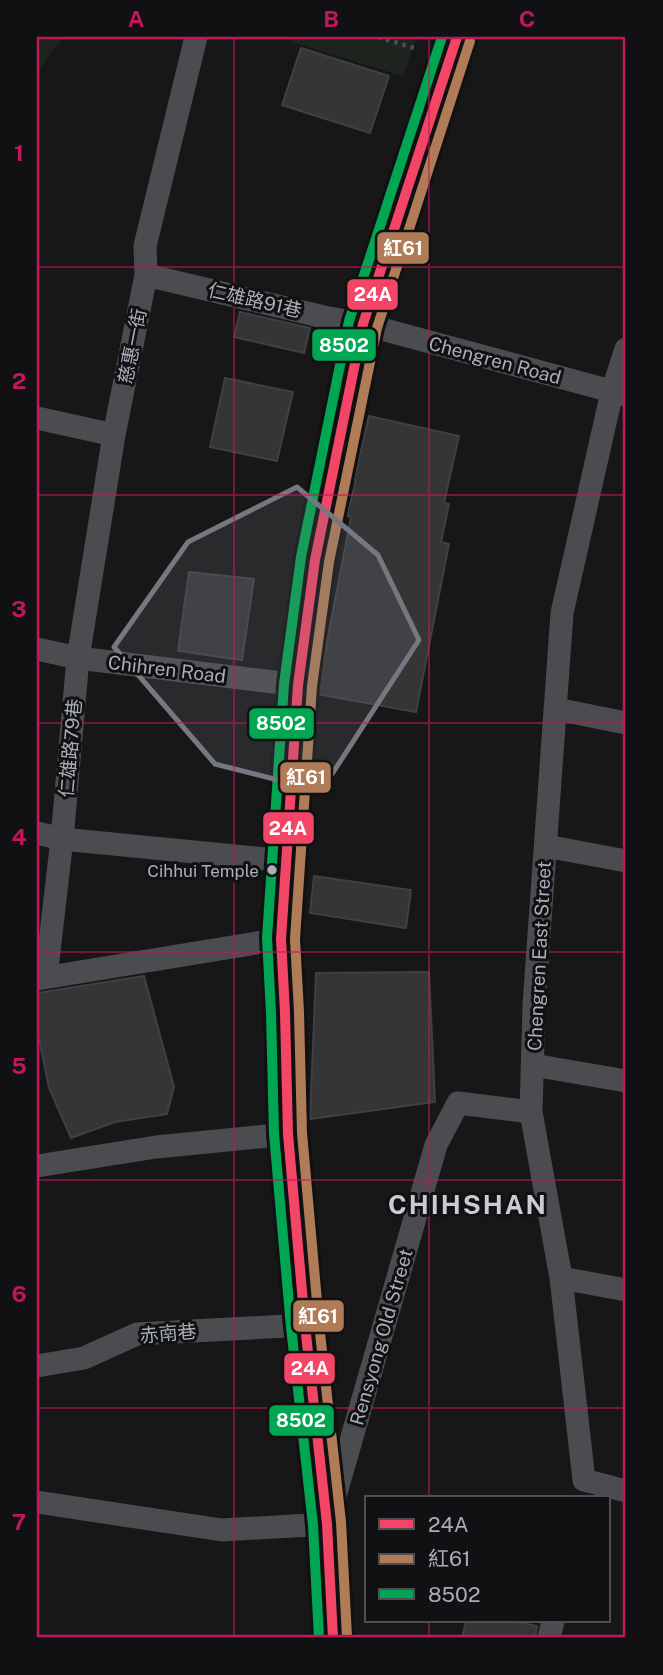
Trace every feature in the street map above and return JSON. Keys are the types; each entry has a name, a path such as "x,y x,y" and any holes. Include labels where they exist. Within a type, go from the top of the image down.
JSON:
{"street":[{"name":"慈惠一街","path":"78,658 114,435 146,275 145,246 196,37"},
{"path":"333,1638 327,1524 288,1135 281,939 298,685 315,560 363,324 457,37"},
{"name":"仁雄路91巷","path":"146,275 363,324"},
{"name":"Chengren Road","path":"363,324 619,393"},
{"name":"Chengren East Street","path":"626,349 619,393 562,613 534,1005 531,1112 561,1278 582,1489 626,1491"},
{"path":"37,418 114,435"},
{"name":"Chihren Road","path":"37,649 78,658 298,685"},
{"name":"仁雄路79巷","path":"41,978 62,839 78,658"},
{"path":"556,709 626,723"},
{"path":"37,834 62,839 286,861"},
{"path":"546,846 626,861"},
{"path":"41,978 281,939"},
{"path":"533,1065 626,1081"},
{"name":"Rensyong Old Street","path":"327,1524 436,1145 458,1103 531,1112"},
{"path":"37,1166 156,1147 288,1135"},
{"path":"561,1278 626,1290"},
{"name":"赤南巷","path":"37,1366 84,1358 137,1334 305,1325"},
{"path":"37,1502 222,1530 327,1524"}],"path":[{"path":"378,37 414,48"}],"highlighted area":[{"path":"297,487 378,555 419,640 321,791 215,764 114,647 188,542"}],"shaded area":[{"path":"37,37 64,37 37,73"},
{"path":"293,37 417,37 403,76 291,42"}],"building":[{"path":"301,48 389,76 370,133 282,105"},
{"path":"240,312 310,328 304,353 234,337"},
{"path":"225,378 293,392 277,461 210,447"},
{"path":"369,416 459,436 444,503 449,504 441,542 449,544 416,712 317,694 351,517 347,516"},
{"path":"189,572 254,579 242,660 178,651"},
{"path":"314,876 411,890 406,928 310,913"},
{"path":"429,972 435,1102 310,1119 316,973"},
{"path":"144,976 174,1087 167,1114 115,1122 71,1138 49,1088 37,1029 37,993"},
{"path":"466,1622 517,1622 537,1626 535,1638 462,1638"}],"transit line":[{"name":"8502","path":"319,1638 313,1525 291,1327 274,1134 267,938 284,684 301,557 349,321 442,37"},
{"name":"24A","path":"333,1638 327,1524 288,1134 281,939 298,685 315,560 363,324 457,37"},
{"name":"紅61","path":"347,1637 341,1522 319,1324 302,1133 295,939 312,686 329,562 377,328 470,41"}],"place":[{"name":"Cihhui Temple","path":"272,870"}],"district":[{"name":"CHIHSHAN","path":"468,1205"}]}
